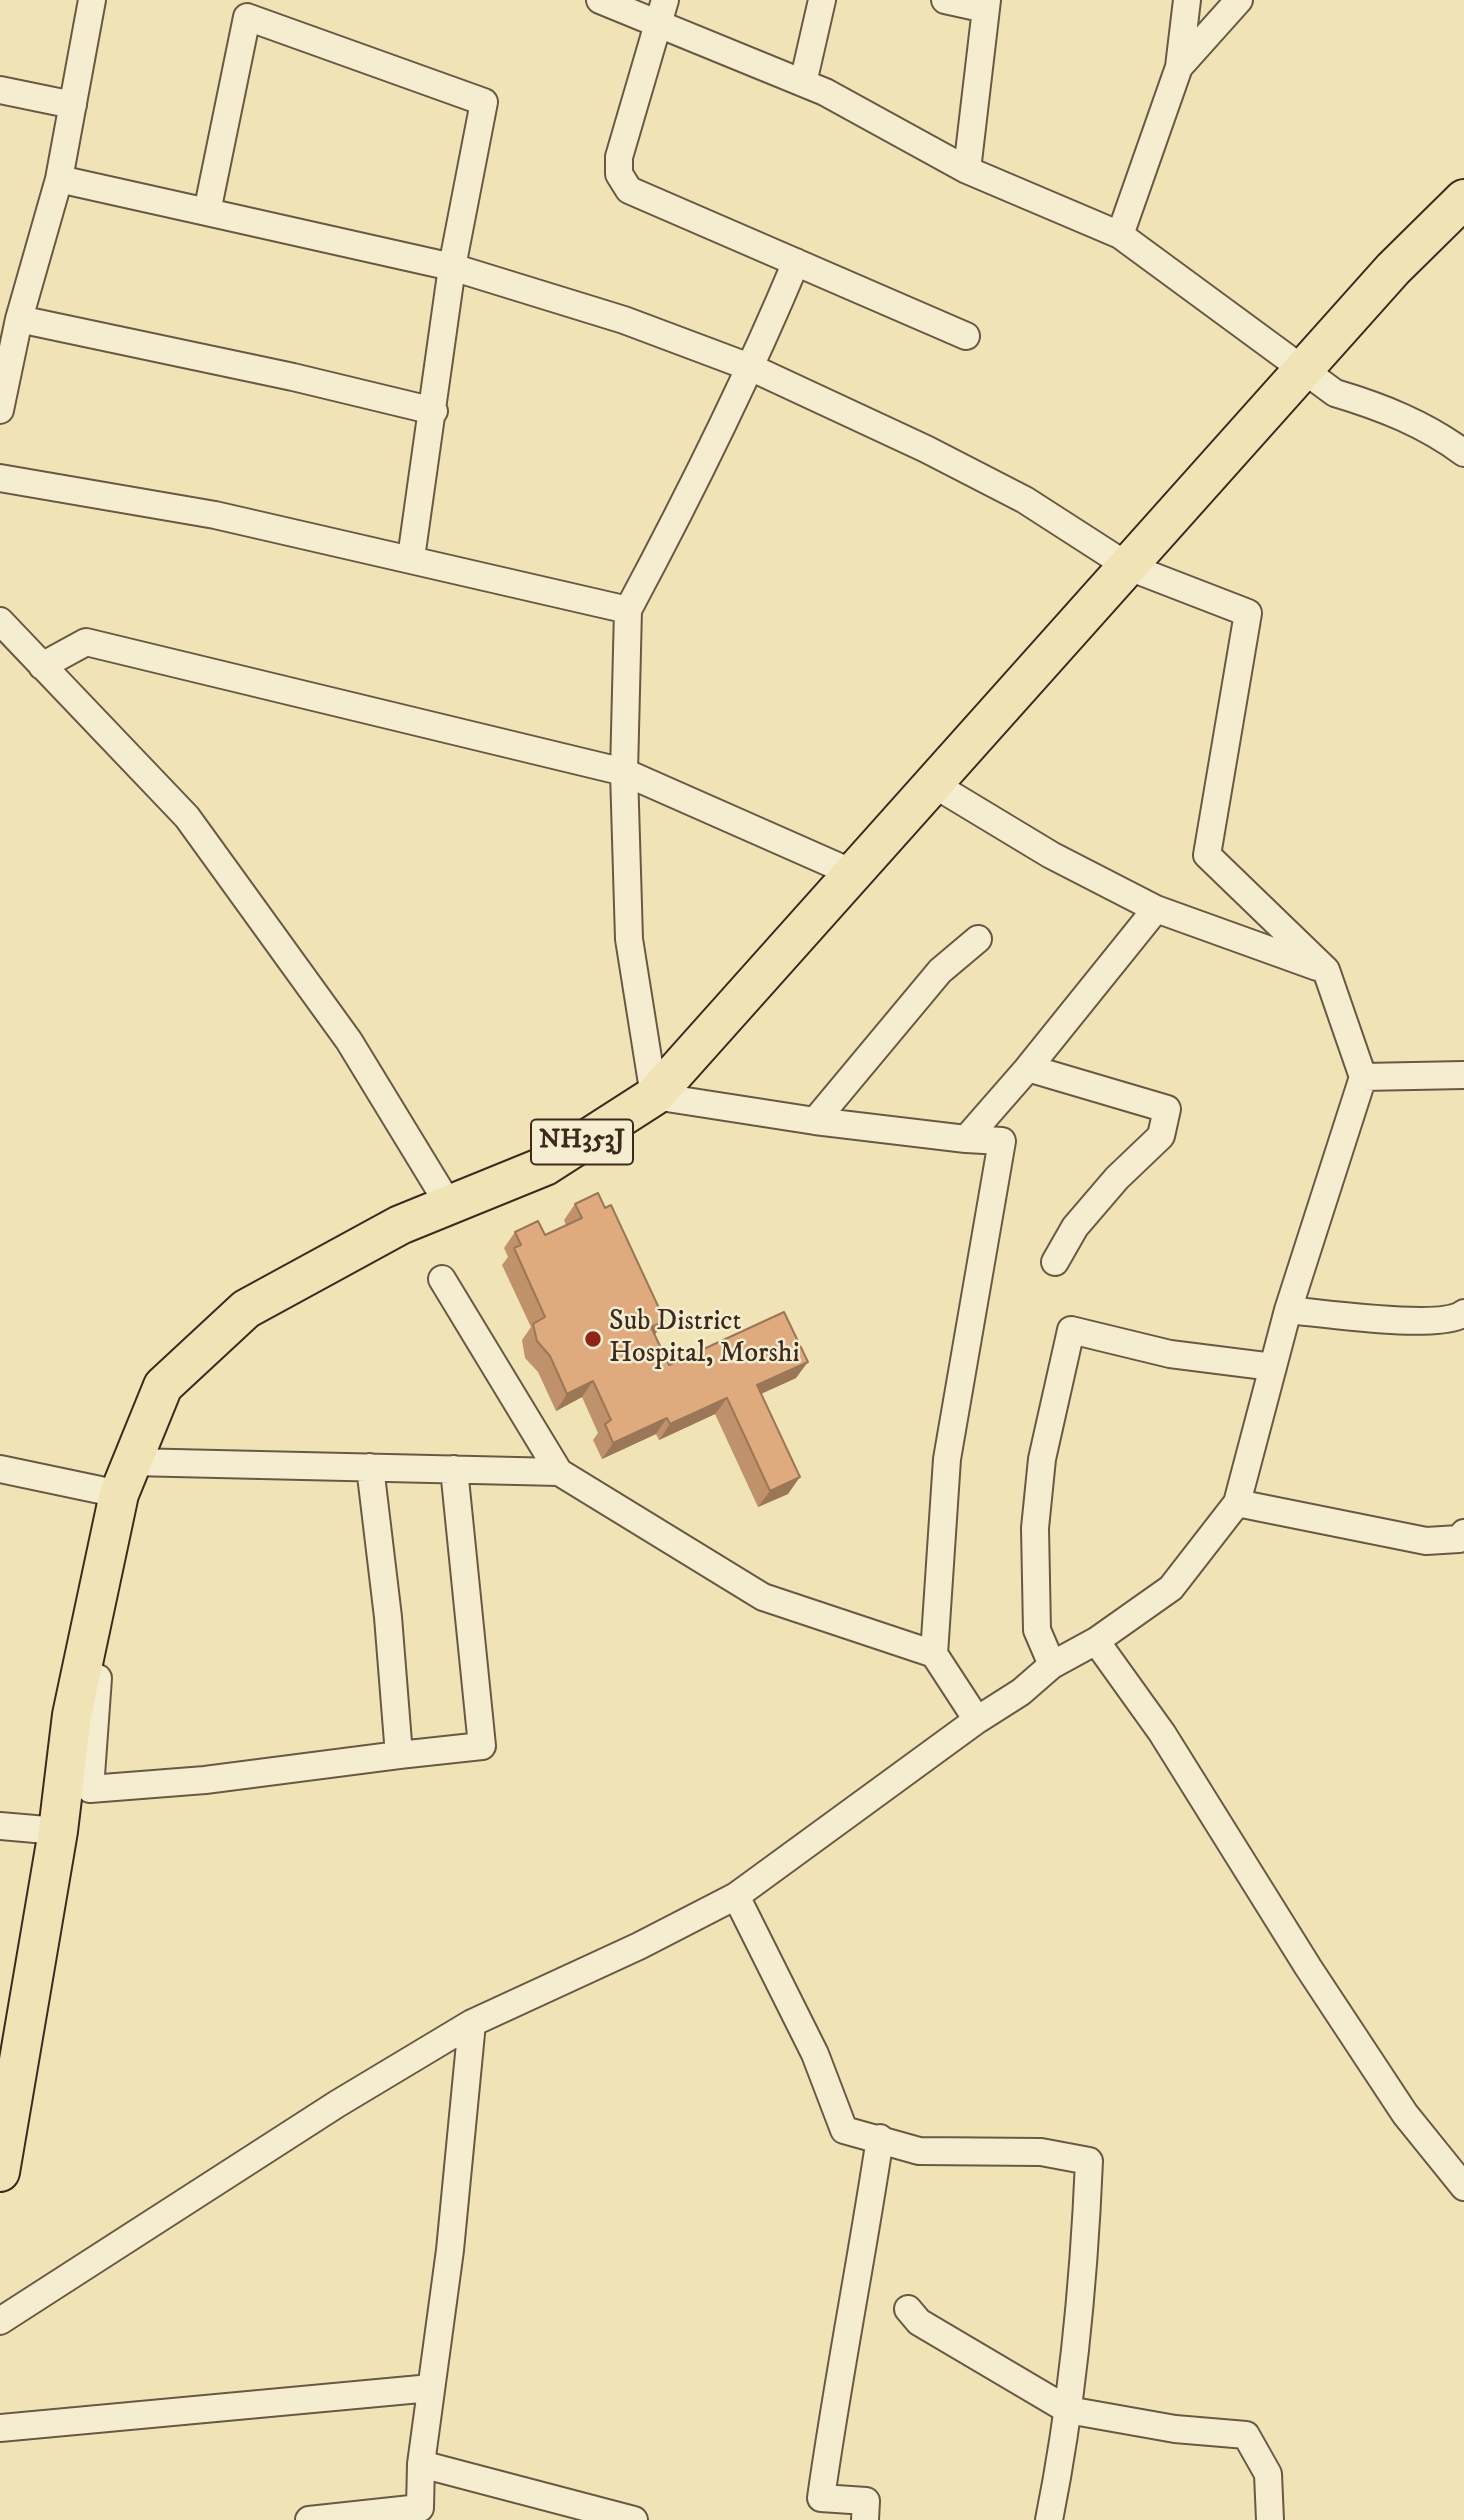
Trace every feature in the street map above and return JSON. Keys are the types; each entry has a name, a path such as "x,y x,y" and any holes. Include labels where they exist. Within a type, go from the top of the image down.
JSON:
{"highway":[{"name":"NH353J","path":"0,2172 58,1831 72,1715 125,1478 163,1386 246,1309 400,1225 545,1166 654,1096 1393,270 1464,199"}],"street":[{"path":"0,410 19,319 59,179 92,0"},
{"path":"600,0 662,12 855,107 967,170 1120,235 1335,393 1376,405 1437,433 1464,453"},
{"path":"803,83 822,0"},
{"path":"944,0 986,4 967,170"},
{"path":"1120,235 1179,67 1187,0"},
{"path":"1179,67 1239,0"},
{"path":"662,12 619,157 620,174 629,190 966,336"},
{"path":"207,212 247,17 484,102 452,267 434,411 411,558"},
{"path":"0,90 73,105"},
{"path":"0,2321 337,2104 472,2022 639,1946 736,1896 977,1720 1021,1692 1052,1665 1096,1641 1171,1588 1237,1503 1288,1310 1363,1077 1326,970 1207,855 1248,613 1129,567 1025,500 926,449 752,368 624,320 452,267 59,179"},
{"path":"796,262 752,368 699,477 628,610 624,772 629,939 654,1096 815,1122 1002,1141 947,1459 934,1654 977,1720"},
{"path":"19,319 293,377 434,411"},
{"path":"0,478 215,514 628,610"},
{"path":"0,621 187,817 348,1041 449,1205"},
{"path":"43,666 86,642 624,772 855,874"},
{"path":"935,785 1051,855 1156,909 1326,970"},
{"path":"966,1139 1028,1068 1156,909"},
{"path":"815,1122 940,971 978,939"},
{"path":"1028,1068 1167,1109 1161,1136 1117,1178 1075,1227 1055,1262"},
{"path":"1363,1077 1464,1075"},
{"path":"442,1279 559,1472 763,1597 934,1654"},
{"path":"1288,1310 1424,1321 1458,1317 1464,1313"},
{"path":"1052,1665 1037,1630 1035,1528 1042,1459 1071,1330 1170,1354 1273,1367"},
{"path":"0,1469 125,1478 370,1468 559,1472"},
{"path":"370,1468 388,1617 399,1755"},
{"path":"81,1672 98,1678 90,1789 205,1780 482,1746 454,1469"},
{"path":"1237,1503 1426,1541 1459,1539 1464,1534"},
{"path":"1096,1641 1162,1733 1227,1833 1308,1967 1397,2103 1464,2186"},
{"path":"0,1826 58,1831"},
{"path":"736,1896 815,2054 844,2130 919,2151 1041,2152 1089,2161 1086,2250 1068,2410 1049,2520"},
{"path":"309,2520 420,2514 421,2464 450,2250 472,2022"},
{"path":"865,2520 866,2501 821,2498 839,2373 861,2270 880,2138"},
{"path":"908,2309 919,2322 1068,2410 1175,2429 1246,2435 1268,2474 1270,2520"},
{"path":"0,2428 431,2388"},
{"path":"421,2464 634,2520"}],"building":[{"path":"598,1193 605,1208 611,1205 665,1321 651,1327 669,1365 784,1312 808,1362 757,1385 800,1477 770,1491 727,1398 670,1424 667,1418 613,1443 605,1424 611,1420 593,1381 567,1394 550,1356 537,1341 533,1324 545,1317 514,1248 521,1245 515,1232 538,1221 545,1235 582,1218 575,1204"}],"place":[{"name":"Sub District Hospital, Morshi","path":"593,1339"}]}
